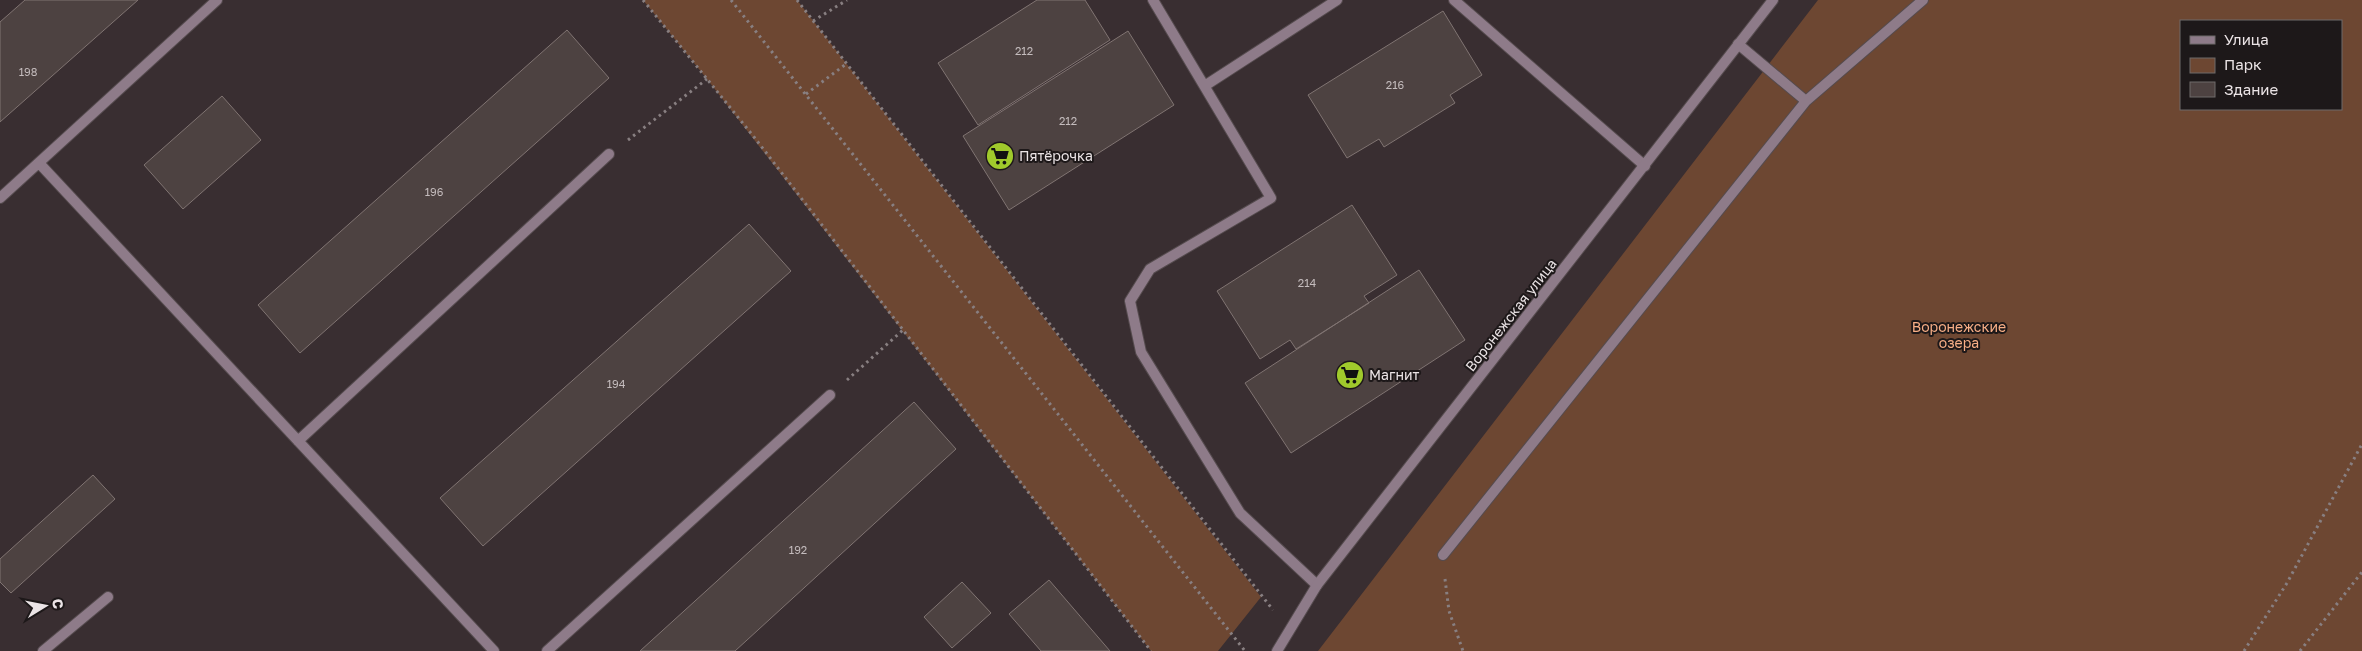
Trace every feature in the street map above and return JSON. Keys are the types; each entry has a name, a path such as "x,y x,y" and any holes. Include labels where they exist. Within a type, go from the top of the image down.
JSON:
{"street":[{"path":"0,198 217,0"},
{"path":"1153,0 1206,85 1271,198 1150,269 1130,301 1141,352 1240,513 1317,585"},
{"path":"1206,85 1337,0"},
{"path":"1454,0 1645,166"},
{"name":"Воронежская улица","path":"1277,651 1317,585 1773,0"},
{"path":"1443,555 1806,101 1923,0"},
{"path":"1738,44 1806,101"},
{"path":"298,441 609,154"},
{"path":"39,163 494,651"},
{"path":"548,651 830,395"},
{"path":"43,651 108,596"}],"path":[{"path":"643,0 903,330 1151,651"},
{"path":"731,0 1245,651"},
{"path":"796,0 1261,597 1291,629"},
{"path":"813,21 847,0"},
{"path":"806,94 846,64"},
{"path":"609,154 707,79"},
{"path":"830,395 903,330"},
{"path":"2244,651 2287,583 2362,444"},
{"path":"1443,555 1449,611 1463,651"},
{"path":"2300,651 2362,572"}],"green space":[{"path":"643,0 797,0 1261,597 1218,651 1151,651 707,79"},
{"name":"Воронежские озера","path":"1818,0 2362,0 2362,651 1318,651"}],"building":[{"path":"25,0 138,0 0,122 0,22"},
{"path":"1037,0 1085,0 1110,40 978,125 938,63"},
{"path":"1443,11 1482,75 1450,95 1455,103 1384,147 1379,139 1347,158 1308,95"},
{"path":"567,30 609,78 300,353 258,305"},
{"path":"1128,31 1174,105 1009,210 963,136"},
{"path":"222,96 261,140 183,209 144,165"},
{"path":"1352,205 1397,275 1364,296 1369,303 1296,349 1290,340 1260,359 1217,291"},
{"path":"749,224 791,271 483,546 440,498"},
{"path":"1419,270 1465,340 1291,453 1245,383"},
{"path":"914,402 956,449 735,651 640,651"},
{"path":"93,475 115,499 11,593 0,582 0,559"},
{"path":"1049,580 1110,651 1041,651 1009,614"},
{"path":"962,582 991,613 952,648 924,617"}],"place":[{"name":"Пятёрочка","path":"1000,156"},
{"name":"Магнит","path":"1350,375"}]}
